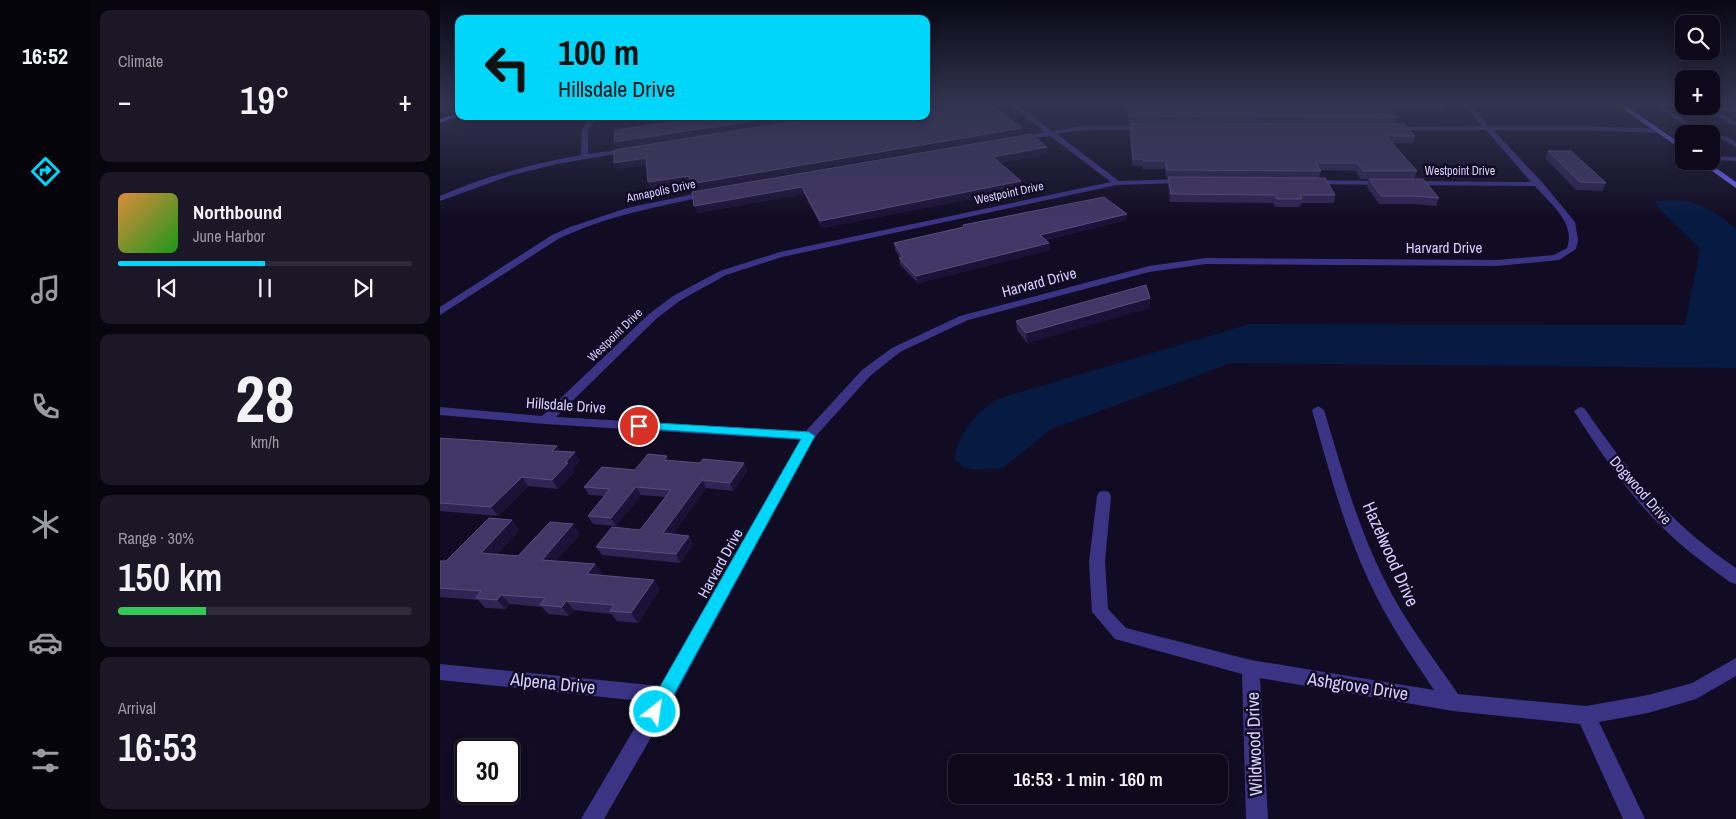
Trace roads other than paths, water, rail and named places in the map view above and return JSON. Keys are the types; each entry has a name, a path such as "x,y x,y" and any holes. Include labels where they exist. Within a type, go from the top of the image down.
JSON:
{"street":[{"path":"584,142 585,157"},
{"path":"1064,142 1117,183"},
{"name":"Harvard Drive","path":"592,819 665,695 809,436 866,373 896,350 930,332 964,318 1149,269 1206,261 1497,263 1556,258 1570,249 1574,240 1571,222 1501,142"},
{"path":"440,199 500,174 534,166 642,148"},
{"path":"1714,170 1736,186"},
{"name":"Westpoint Drive","path":"545,420 653,316 677,298 723,273 789,253 1117,183 1189,182"},
{"name":"Westpoint Drive","path":"1306,182 1539,184"},
{"name":"Annapolis Drive","path":"440,312 555,237 575,227 646,204 712,192"},
{"name":"Hazelwood Drive","path":"1318,410 1336,472 1361,546 1388,604 1453,702"},
{"name":"Hillsdale Drive","path":"440,411 545,420 809,436"},
{"name":"Dogwood Drive","path":"1580,411 1631,483 1664,520 1718,565 1736,577"},
{"name":"Ashgrove Drive","path":"1104,496 1097,562 1100,612 1121,634 1251,668 1453,702 1586,715 1648,704 1696,690 1736,666"},
{"name":"Wildwood Drive","path":"1251,668 1257,819"},
{"name":"Alpena Drive","path":"440,672 665,695"},
{"path":"1586,715 1634,819"}],"lane":[{"path":"1720,158 1736,159"}],"water":[{"path":"1656,201 1680,201 1699,205 1717,214 1736,229 1736,368 1231,363 1051,429 1003,468 974,470 963,467 954,459 960,440 970,423 984,409 1001,398 1250,324 1685,325 1700,249 1657,207"}]}
